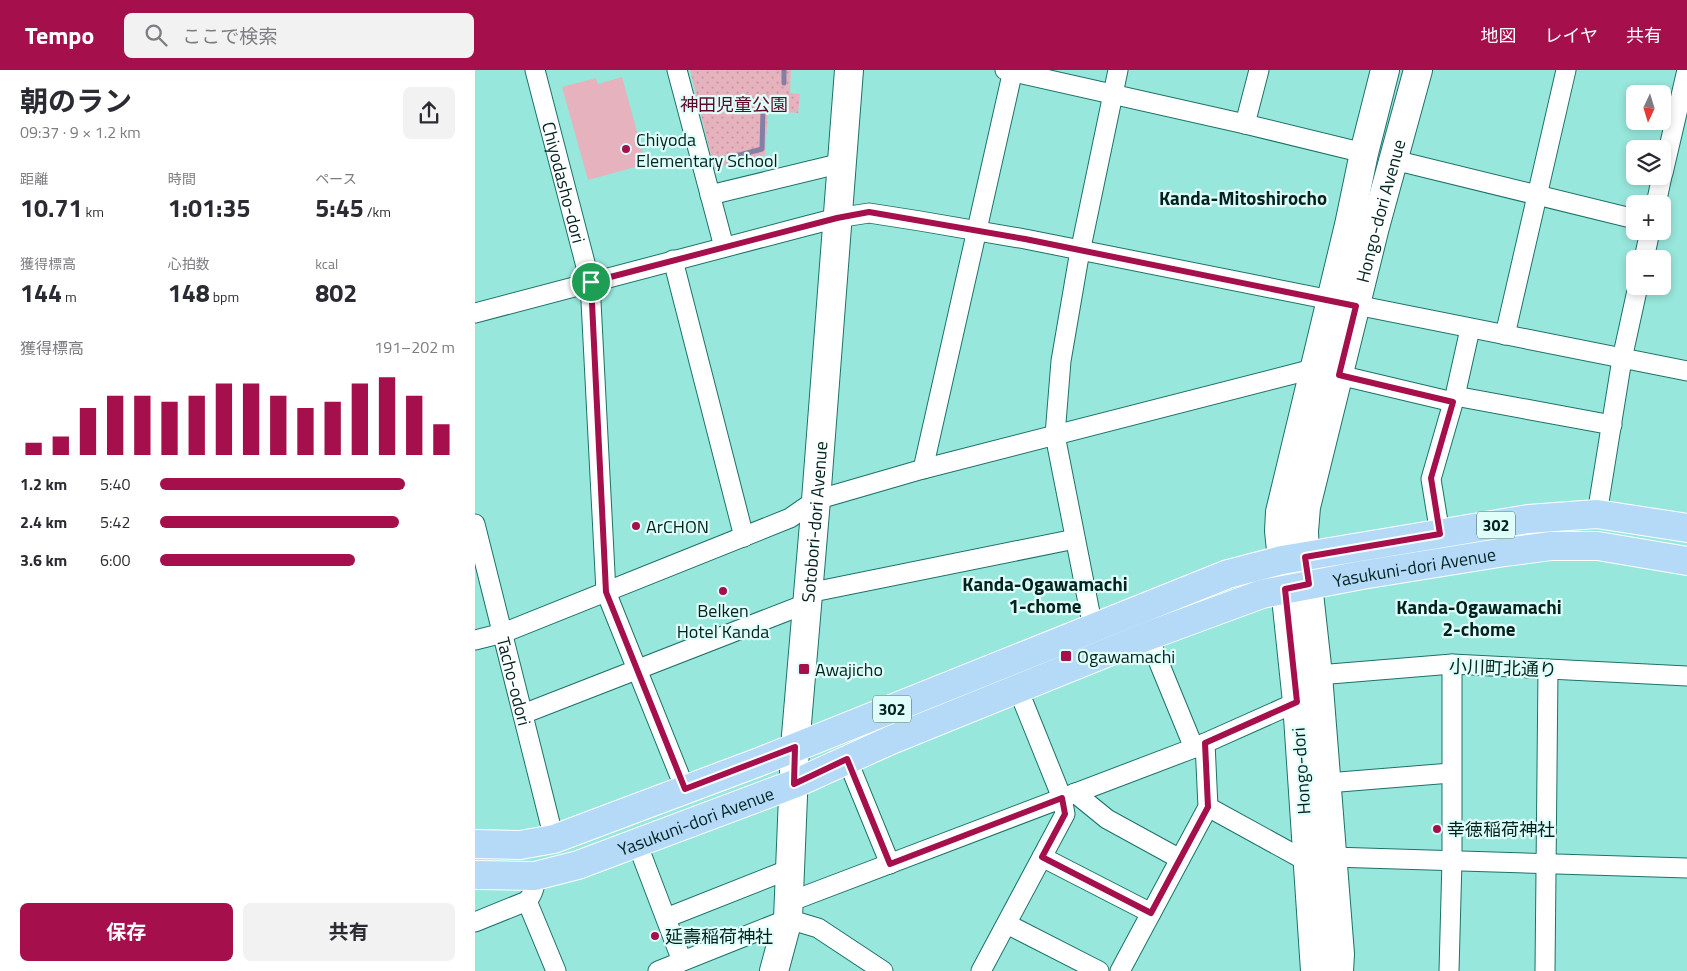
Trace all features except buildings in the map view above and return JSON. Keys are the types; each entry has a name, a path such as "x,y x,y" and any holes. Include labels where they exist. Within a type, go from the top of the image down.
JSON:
{"main road":[{"name":"Sotobori-dori Avenue","path":"774,971 788,910 795,747 849,70"},
{"name":"Hongo-dori Avenue","path":"1293,558 1304,532 1306,507 1339,375 1349,225 1385,70"},
{"name":"Hongo-dori Avenue","path":"1313,369 1375,227 1418,70"},
{"name":"Hongo-dori","path":"1313,369 1280,512 1279,531 1293,558 1297,587 1319,675 1327,784 1320,859 1315,971"},
{"name":"Yasukuni-dori Avenue","path":"475,844 520,845 553,839 795,747 1228,574 1293,558 1528,519 1597,514 1687,528"},
{"name":"Yasukuni-dori Avenue","path":"475,875 531,888 577,865 794,784 847,759 1148,636 1239,601 1297,587 1551,546 1598,546 1687,561"},
{"name":"Hongo-dori","path":"1297,587 1297,702 1320,859 1340,954 1339,971"}],"street":[{"name":"Chiyodasho-dori","path":"535,70 591,282 606,592 685,789"},
{"path":"677,70 724,247"},
{"path":"1093,628 1055,435 1061,361 1081,251 1118,70"},
{"path":"1245,124 1259,70"},
{"path":"1505,336 1566,70"},
{"path":"1671,140 1687,70"},
{"path":"923,469 953,341 1010,71 1365,153"},
{"path":"1394,160 1626,217"},
{"path":"710,195 842,163"},
{"path":"475,312 837,218 869,212 976,230 1687,372"},
{"path":"673,260 744,537"},
{"path":"1597,514 1622,359 1636,295"},
{"path":"1440,534 1431,478 1454,399 1470,329"},
{"path":"475,640 503,633 791,518 816,500 923,469 1313,369"},
{"path":"1339,375 1454,399 1612,425"},
{"name":"Tacho-odori","path":"475,524 553,839"},
{"path":"523,714 637,670 808,598 1075,539"},
{"path":"1120,971 1208,807 1200,745 1148,636"},
{"path":"1449,971 1452,664"},
{"name":"小川町北通り","path":"1319,675 1452,664 1687,676"},
{"path":"1545,971 1548,669"},
{"path":"1018,689 1069,796 1180,859"},
{"path":"658,971 890,864 1200,745 1297,702"},
{"path":"847,759 890,864"},
{"path":"1327,784 1451,773"},
{"path":"981,971 1065,814 1069,796"},
{"path":"1208,807 1320,859 1451,860 1687,868"},
{"path":"637,843 682,961"},
{"path":"1042,857 1151,913"},
{"path":"666,918 790,869"},
{"path":"475,922 531,888 557,971"},
{"path":"788,910 883,971"},
{"path":"1007,924 1099,971"}],"green space":[{"name":"神田児童公園","path":"690,70 791,70 790,93 800,94 798,113 768,111 765,155 714,168"},
{"path":"622,77 646,164 588,180 562,87 596,78 598,84"}],"waterway":[{"path":"784,70 784,83"},
{"path":"732,157 762,149 763,110"}],"place":[{"name":"Chiyoda Elementary School","path":"626,149"},
{"name":"ArCHON","path":"636,526"},
{"name":"Belken Hotel Kanda","path":"723,591"},
{"name":"Ogawamachi","path":"1066,656"},
{"name":"Awajicho","path":"804,669"},
{"name":"幸徳稲荷神社","path":"1437,829"},
{"name":"延壽稲荷神社","path":"655,936"}],"district":[{"name":"Kanda-Mitoshirocho","path":"1243,197"},
{"name":"Kanda-Ogawamachi 1-chome","path":"1045,594"},
{"name":"Kanda-Ogawamachi 2-chome","path":"1479,617"}],"route":[{"path":"869,212 1025,239 1356,306 1339,375 1453,402 1431,478 1440,534 1305,557 1309,584 1285,589 1297,702 1205,743 1208,807 1151,913 1042,857 1065,814 1062,798 890,864 847,759 794,784 795,747 685,789 606,592 591,282 837,218 869,212"}]}
